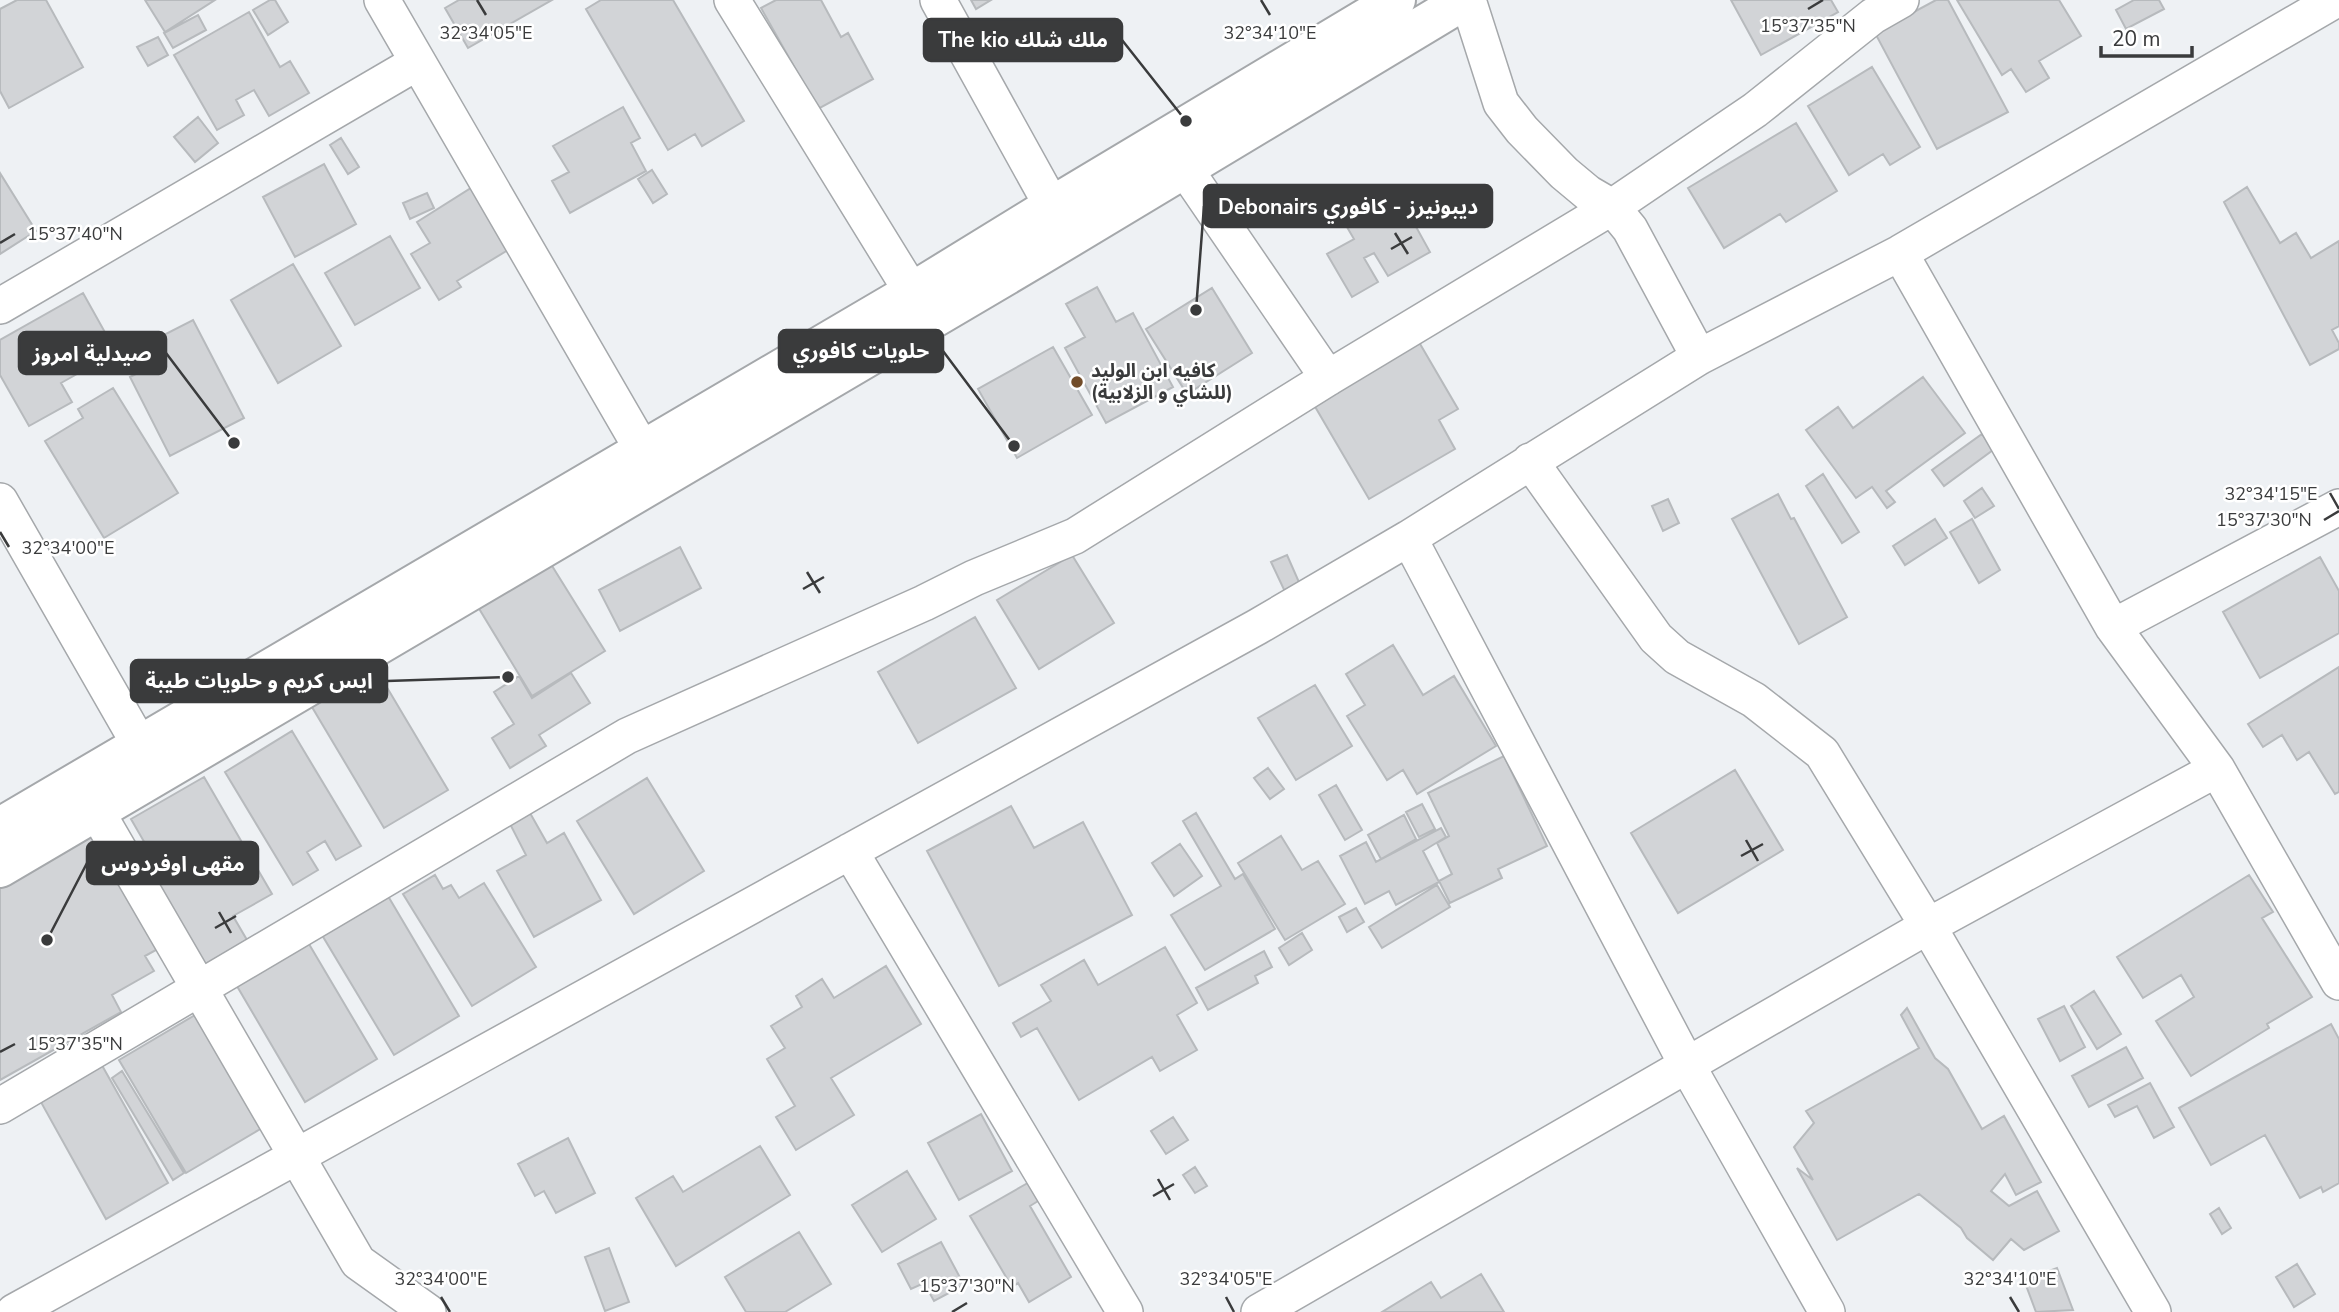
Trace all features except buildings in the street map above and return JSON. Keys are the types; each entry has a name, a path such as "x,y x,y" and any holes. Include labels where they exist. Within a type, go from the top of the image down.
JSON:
{"street":[{"path":"383,0 642,449"},
{"path":"732,0 912,292"},
{"path":"938,0 1052,206 1036,258"},
{"path":"0,868 97,811 148,760 642,449 912,292 1396,0"},
{"path":"0,827 148,760 1036,258 1466,0 1501,103 1522,130 1564,173 1588,193 1612,207 1630,229 1699,357"},
{"path":"0,1106 627,736 974,578 1075,536 1328,378 1612,207 1755,110 1873,16 1901,0"},
{"path":"14,1312 1257,627 1409,538 1699,357 1900,253 2335,0"},
{"path":"0,306 418,62"},
{"path":"1185,169 1328,378"},
{"path":"1900,253 2113,627 2217,769 2339,982"},
{"path":"1530,461 1656,638 1677,657 1754,700 1822,753 1928,926 2153,1312"},
{"path":"0,500 148,760"},
{"path":"2113,627 2339,507"},
{"path":"1409,538 1687,1065 1827,1312"},
{"path":"1259,1312 1928,926 2217,769"},
{"path":"97,811 358,1262 428,1312"},
{"path":"850,851 1125,1312"}],"place":[{"name":"The kio ملك شلك","path":"1186,121"},
{"name":"Debonairs ديبونيرز - كافوري","path":"1196,310"},
{"name":"كافيه ابن الوليد (للشاي و الزلابية)","path":"1077,382"},
{"name":"صيدلية امروز","path":"234,443"},
{"name":"حلويات كافوري","path":"1014,446"},
{"name":"ايس كريم و حلويات طيبة","path":"508,677"},
{"name":"مقهى اوفردوس","path":"47,940"}]}
